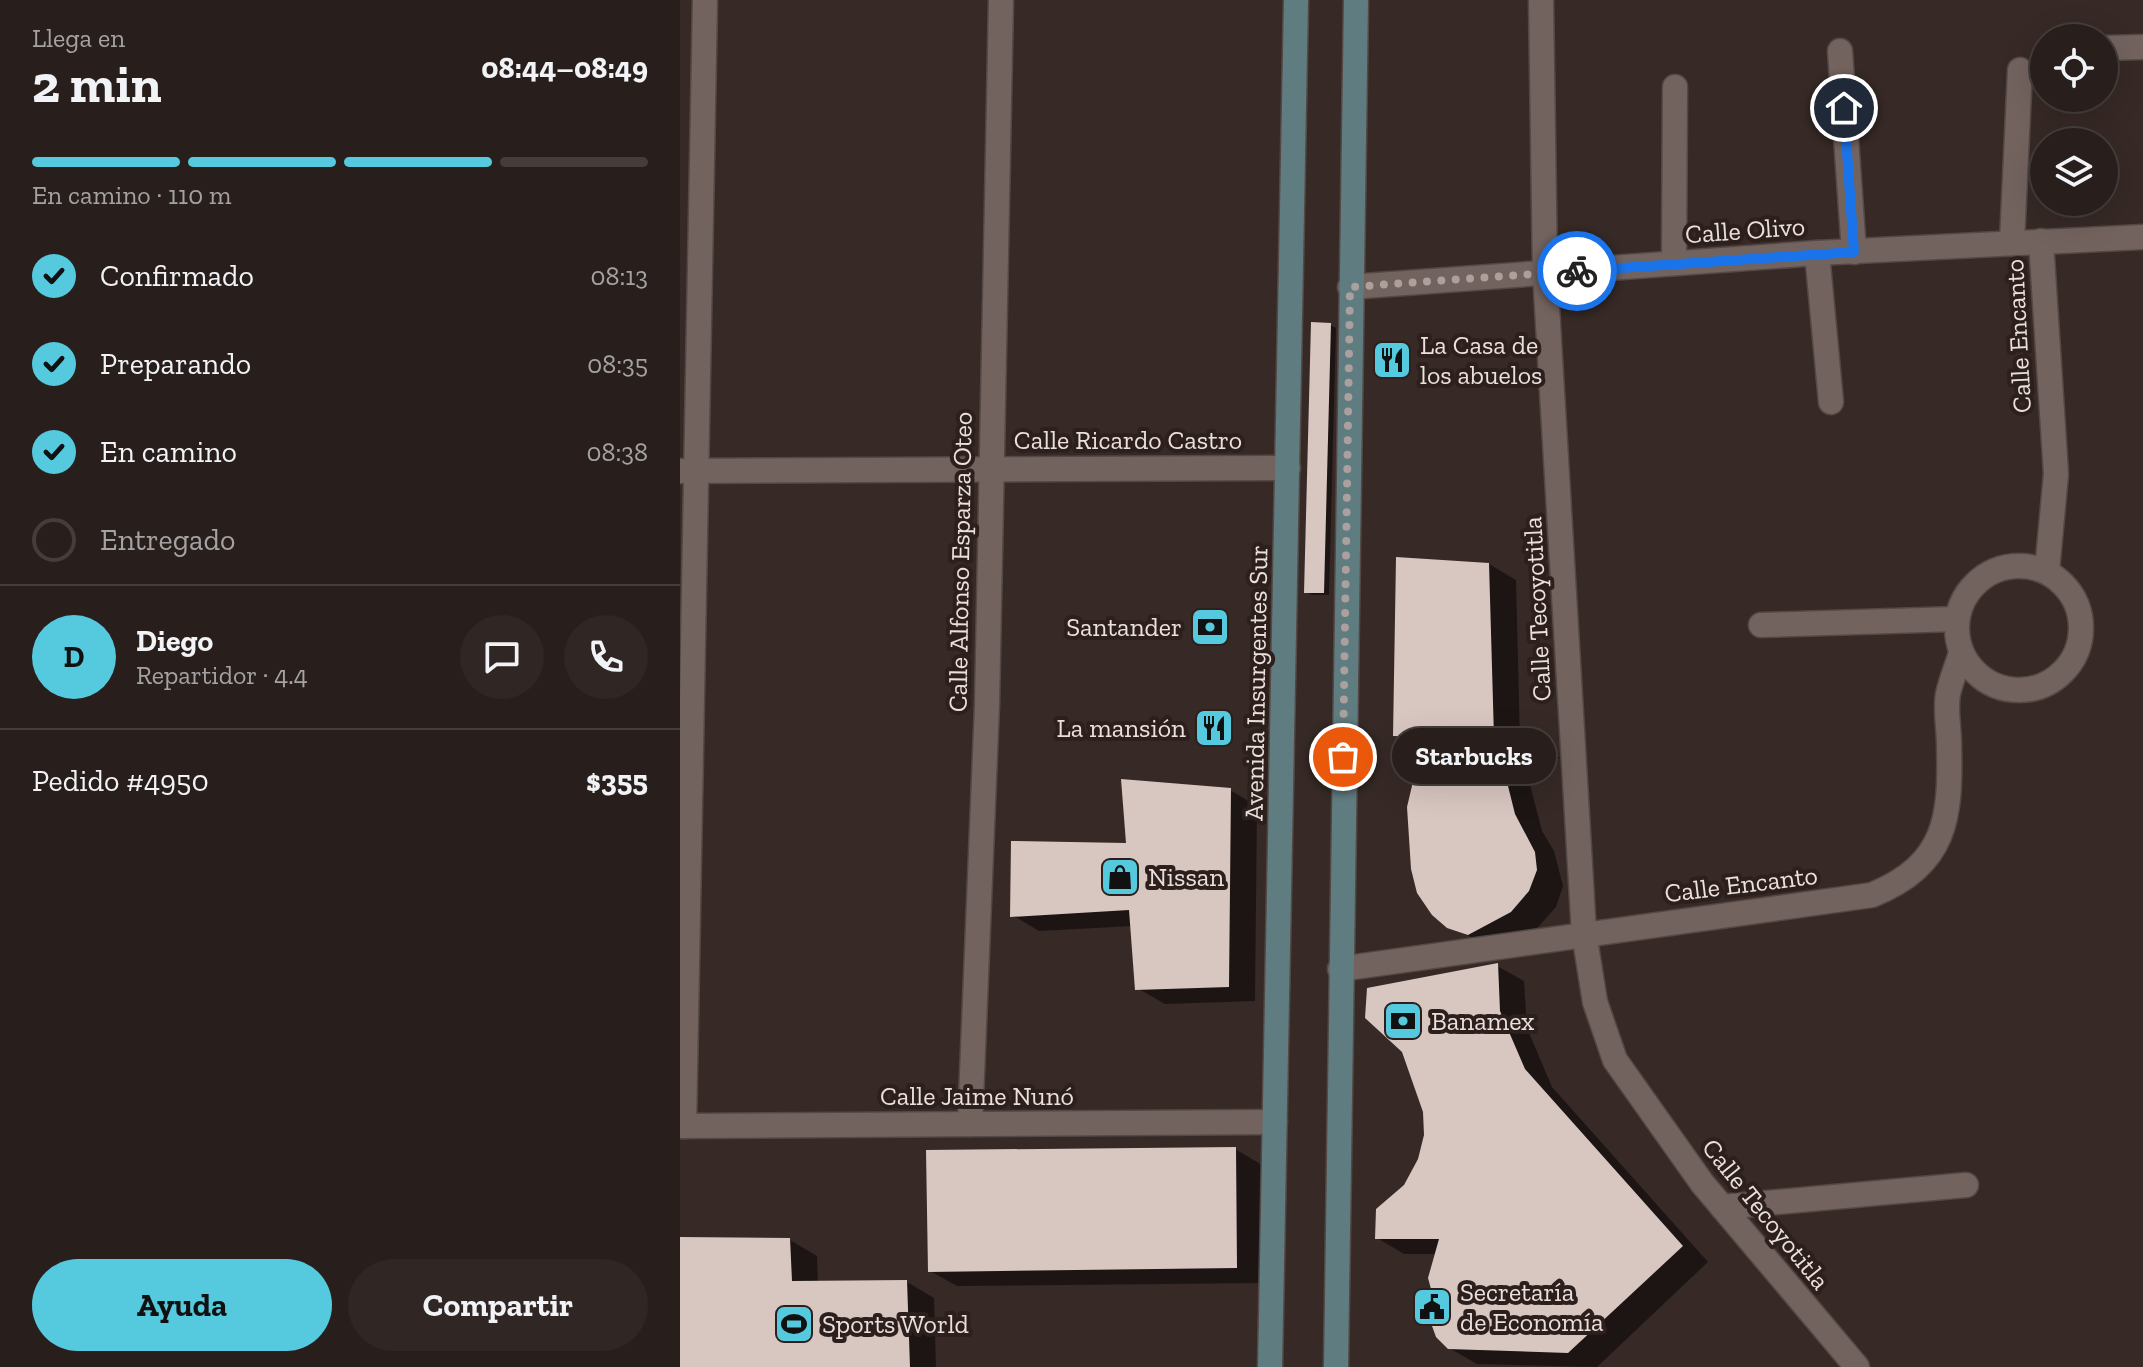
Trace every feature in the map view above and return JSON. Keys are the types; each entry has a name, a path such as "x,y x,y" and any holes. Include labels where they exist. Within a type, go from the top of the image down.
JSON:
{"main road":[{"name":"Avenida Insurgentes Sur","path":"1270,1367 1296,0"},
{"path":"1336,1367 1356,0"}],"street":[{"path":"682,1126 689,471 705,0"},
{"name":"Calle Alfonso Esparza Oteo","path":"970,1124 987,705 989,469 1001,0"},
{"name":"Calle Tecoyotitla","path":"1541,0 1545,273 1584,933 1595,1002 1615,1060 1722,1207 1857,1367"},
{"path":"2118,48 2143,47"},
{"path":"1840,51 1854,252"},
{"path":"2012,242 2020,70"},
{"path":"1674,263 1675,87"},
{"name":"Calle Olivo","path":"1350,287 1817,253 2143,237"},
{"name":"Calle Encanto","path":"2041,241 2056,474 2047,571"},
{"path":"1817,253 1831,402"},
{"path":"680,444 689,471"},
{"name":"Calle Ricardo Castro","path":"689,471 1288,468"},
{"path":"2031,566 2047,571 2064,583 2076,600 2082,619 2081,639 2074,659 2061,674 2044,685 2024,690 2004,689 1985,680 1970,667 1961,653 1956,619 1970,588 1998,568 2031,566"},
{"path":"1761,625 1956,619"},
{"name":"Calle Encanto","path":"1340,969 1872,895 1904,882 1930,854 1945,821 1950,790 1948,696 1961,653"},
{"name":"Calle Jaime Nunó","path":"682,1126 1275,1122"},
{"path":"1722,1207 1966,1185"}],"building":[{"path":"1311,322 1331,323 1324,593 1304,593"},
{"path":"1396,557 1489,563 1494,737 1536,741 1501,758 1515,814 1535,852 1537,870 1529,891 1511,912 1468,935 1447,928 1432,915 1417,893 1411,869 1407,807 1415,773 1439,737 1393,736"},
{"name":"Nissan","path":"1121,779 1231,788 1229,987 1135,990 1129,910 1010,917 1011,841 1126,843"},
{"path":"1498,963 1500,1011 1525,1069 1683,1246 1568,1353 1448,1349 1436,1337 1432,1326 1439,1297 1431,1289 1428,1278 1439,1239 1375,1239 1376,1209 1404,1185 1418,1159 1424,1135 1423,1112 1402,1052 1365,1018 1367,988"},
{"path":"1236,1147 1237,1268 928,1272 926,1150"},
{"name":"Sports World","path":"680,1237 790,1238 792,1281 907,1280 910,1367 680,1367"}],"way so far":[{"path":"1343,757 1350,287 1577,271"}],"place":[{"name":"La Casa de los abuelos","path":"1392,360"},
{"name":"Santander","path":"1210,627"},
{"name":"La mansión","path":"1214,728"},
{"name":"Starbucks","path":"1343,757"},
{"name":"Nissan","path":"1120,877"},
{"name":"Banamex","path":"1403,1021"},
{"name":"Secretaría de Economía","path":"1432,1307"},
{"name":"Sports World","path":"794,1324"}],"route":[{"path":"1577,271 1854,252 1844,108"}]}
